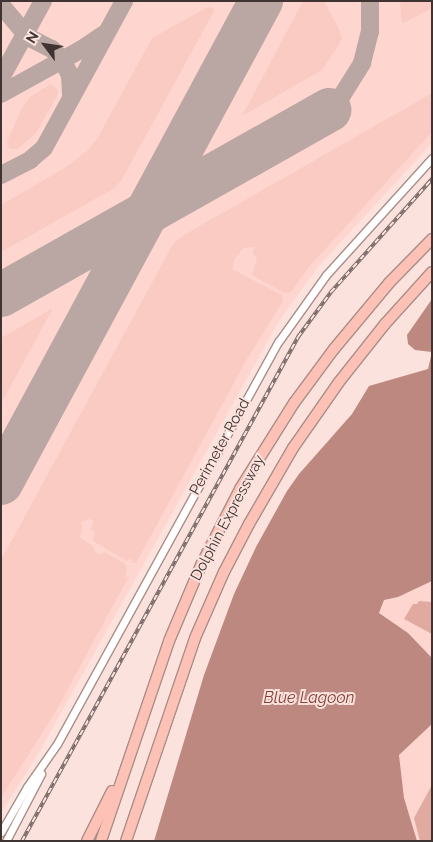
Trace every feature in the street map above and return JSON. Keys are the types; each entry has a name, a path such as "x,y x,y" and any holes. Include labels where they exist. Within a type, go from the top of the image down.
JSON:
{"highway":[{"name":"Dolphin Expressway","path":"101,841 162,659 186,599 220,526 294,403 334,349 389,283 432,238"},
{"name":"Dolphin Expressway","path":"126,841 195,638 224,572 262,499 292,448 338,382 385,324 432,272"},
{"path":"87,841 128,758"},
{"path":"132,841 142,793"}],"street":[{"name":"Perimeter Road","path":"6,841 46,762 283,334 326,275 432,158"},
{"name":"Perimeter Road","path":"1,832 27,787 46,762"}],"shaded area":[{"path":"1,1 432,1 432,143 318,267 279,321 41,749 1,813"},
{"path":"303,1 324,1 340,31 342,39 339,45 322,70 242,116"},
{"path":"400,1 432,1 432,8 402,24"},
{"path":"208,7 213,8 214,11 121,181 113,189 1,252 1,205 66,167 88,150 97,139 152,38"},
{"path":"51,84 58,90 58,94 36,133 18,149 9,149 7,141 23,106 31,96"},
{"path":"432,93 432,132 309,267 291,292 284,293 252,275 257,258 253,253 254,247 243,248 235,259 232,269 282,295 283,301 247,359 136,563 132,563 133,560 129,559 127,561 93,541 95,532 90,529 94,521 90,519 81,522 82,531 79,537 93,546 95,552 100,555 104,552 124,563 127,567 125,577 129,576 56,711 1,798 1,560 173,244 184,235"},
{"path":"53,308 1,404 1,338"},
{"path":"432,581 432,658 408,633 379,613 384,600 398,597"},
{"path":"432,724 432,841 417,841 404,798 399,755"}],"water":[{"path":"432,299 432,352 415,350 408,344 407,335"},
{"name":"Blue Lagoon","path":"432,352 432,581 398,597 384,600 379,613 408,633 432,658 432,724 399,755 404,798 417,841 154,841 204,675 234,594 256,547 287,491 299,474 352,414 369,386 428,369"}],"building":[{"path":"419,601 432,602 432,634 404,619 413,604 417,604"},
{"path":"432,785 432,841 420,841 414,818"}],"taxiway":[{"path":"1,78 43,1"},
{"path":"1,175 30,160 44,148 124,1"},
{"path":"247,28 256,1"},
{"path":"319,115 341,97 362,63 370,32 370,1"},
{"path":"1,5 28,37 52,49 61,58 70,75 71,97"},
{"path":"1,94 82,49 104,34"}],"runway":[{"path":"1,483 261,1"},
{"path":"1,295 329,110"}],"railway":[{"path":"22,841 298,337 331,292 432,179"}]}
